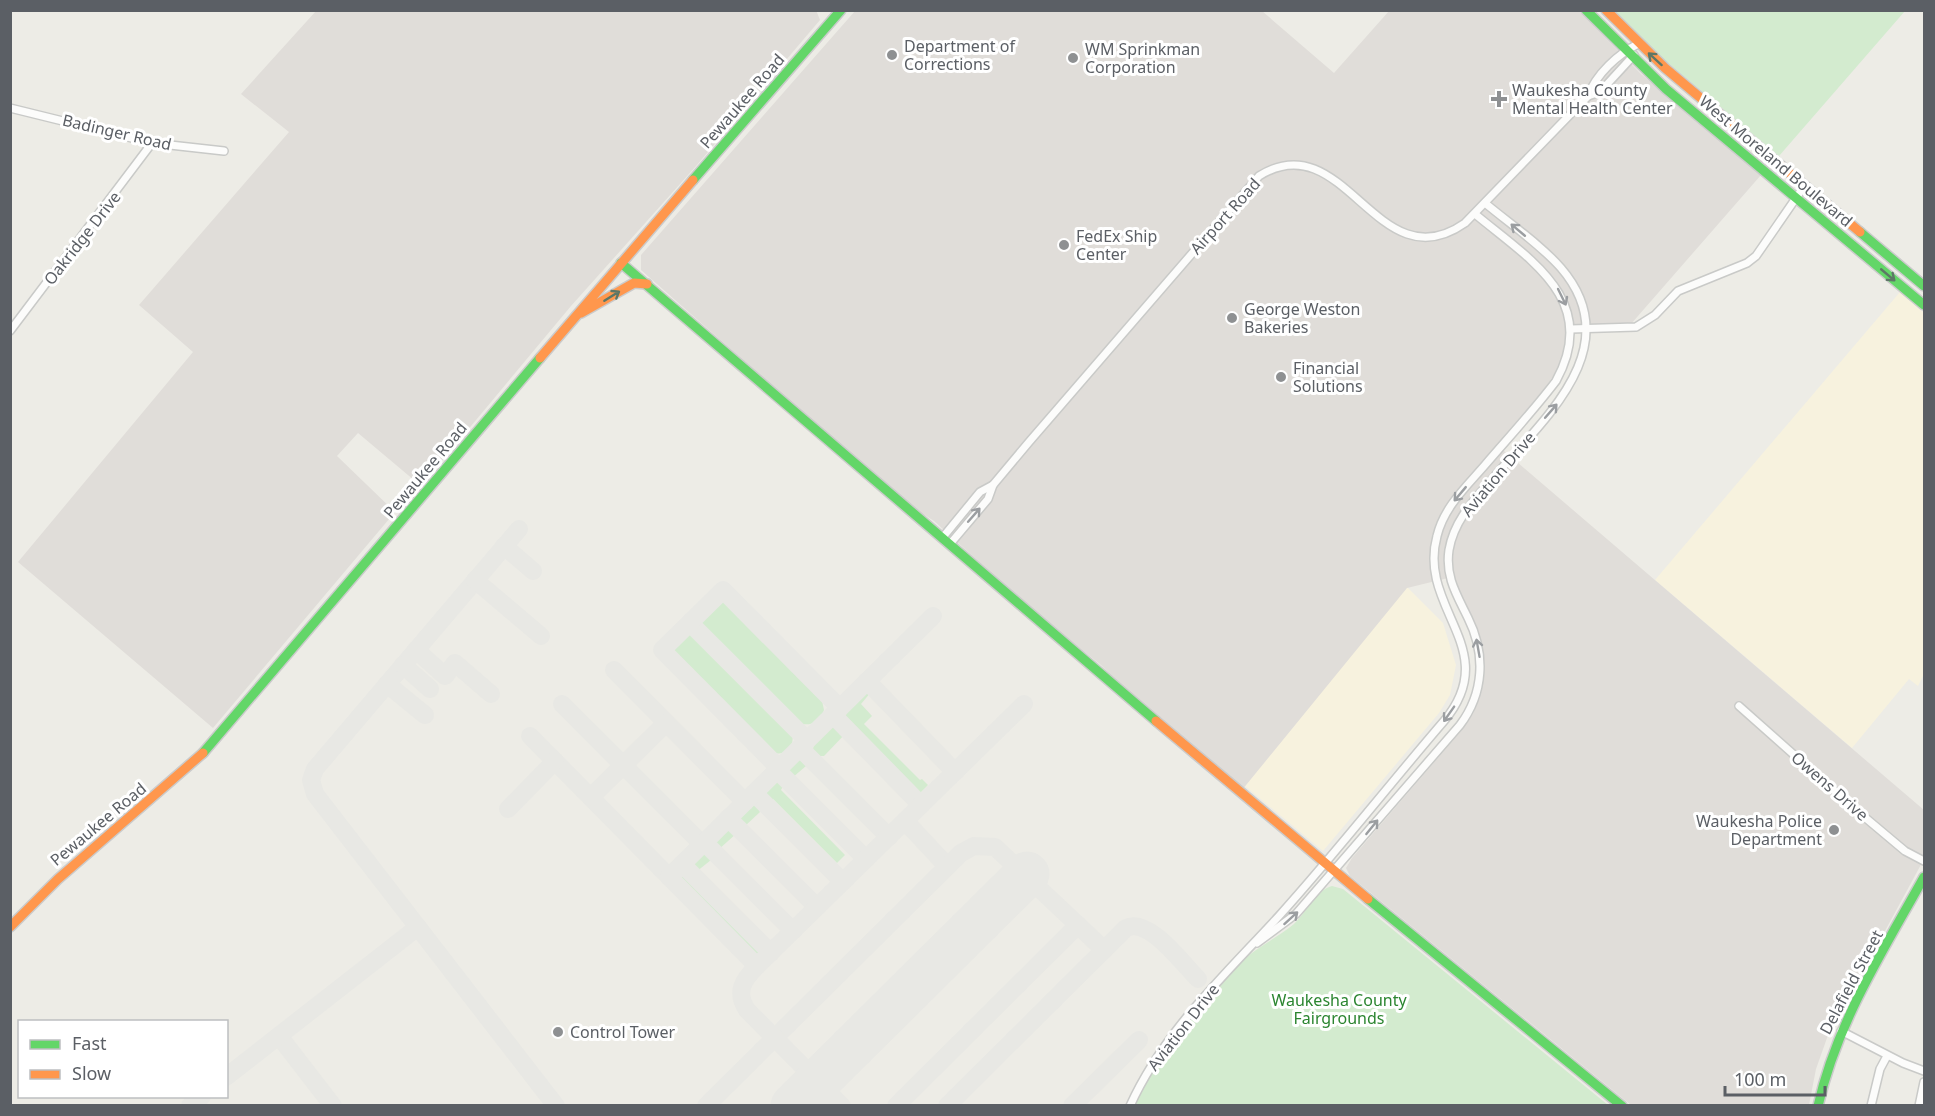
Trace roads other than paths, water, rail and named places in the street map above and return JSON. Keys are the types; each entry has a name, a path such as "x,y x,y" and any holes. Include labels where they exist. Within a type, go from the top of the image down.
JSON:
{"street":[{"path":"827,10 838,14"},
{"name":"West Moreland Boulevard","path":"1606,10 1638,44 1924,286"},
{"name":"West Moreland Boulevard","path":"1588,11 1624,51 1689,108 1924,305"},
{"name":"Pewaukee Road","path":"10,927 55,879 189,767 212,745 621,263 838,14"},
{"name":"Airport Road","path":"946,540 980,492 993,485 1251,183 1268,171 1290,165 1319,170 1391,227 1413,237 1429,238 1448,234 1475,214 1588,96 1593,84 1624,51 1638,44"},
{"name":"Airport Road","path":"1588,96 1600,92 1632,58 1638,44"},
{"path":"1689,108 1698,96"},
{"name":"Badinger Road","path":"10,108 152,143 224,151"},
{"name":"Oakridge Drive","path":"10,330 125,183 152,143"},
{"path":"1571,329 1586,330 1644,324 1678,291 1747,263 1756,256 1788,212 1795,196 1805,185"},
{"name":"Aviation Drive","path":"1244,953 1290,920 1462,722 1474,700 1480,675 1477,638 1453,590 1448,563 1451,539 1466,510 1560,400 1575,378 1583,355 1586,330 1581,303 1562,269 1485,203"},
{"name":"Aviation Drive","path":"1130,1106 1150,1066 1174,1032 1324,862 1447,718 1456,704 1464,681 1464,647 1439,594 1433,559 1437,535 1447,511 1556,381 1567,359 1571,329 1568,313 1559,291 1532,261 1475,214"},
{"path":"1860,251 1870,240"},
{"path":"1532,261 1541,250"},
{"path":"621,263 1334,871 1622,1106"},
{"path":"577,315 634,284 648,285"},
{"path":"1914,297 1924,286"},
{"path":"1503,444 1514,454"},
{"path":"1477,474 1488,484"},
{"path":"1439,594 1453,590"},
{"path":"1464,681 1480,675"},
{"name":"Owens Drive","path":"1739,706 1905,851 1924,861"},
{"path":"1374,802 1385,812"},
{"name":"Delafield Street","path":"1818,1106 1825,1072 1841,1031 1924,878"},
{"path":"1841,1031 1887,1056 1924,1071"},
{"path":"1870,1106 1877,1078 1887,1056"},
{"path":"1919,1106 1924,1082"}],"place":[{"name":"Department of Corrections","path":"892,55"},
{"name":"WM Sprinkman Corporation","path":"1073,58"},
{"name":"Waukesha County Mental Health Center","path":"1499,99"},
{"name":"FedEx Ship Center","path":"1064,245"},
{"name":"George Weston Bakeries","path":"1232,318"},
{"name":"Financial Solutions","path":"1281,377"},
{"name":"Waukesha Police Department","path":"1834,830"},
{"name":"Control Tower","path":"558,1032"}],"park label":[{"name":"Waukesha County Fairgrounds","path":"1339,1009"}]}
